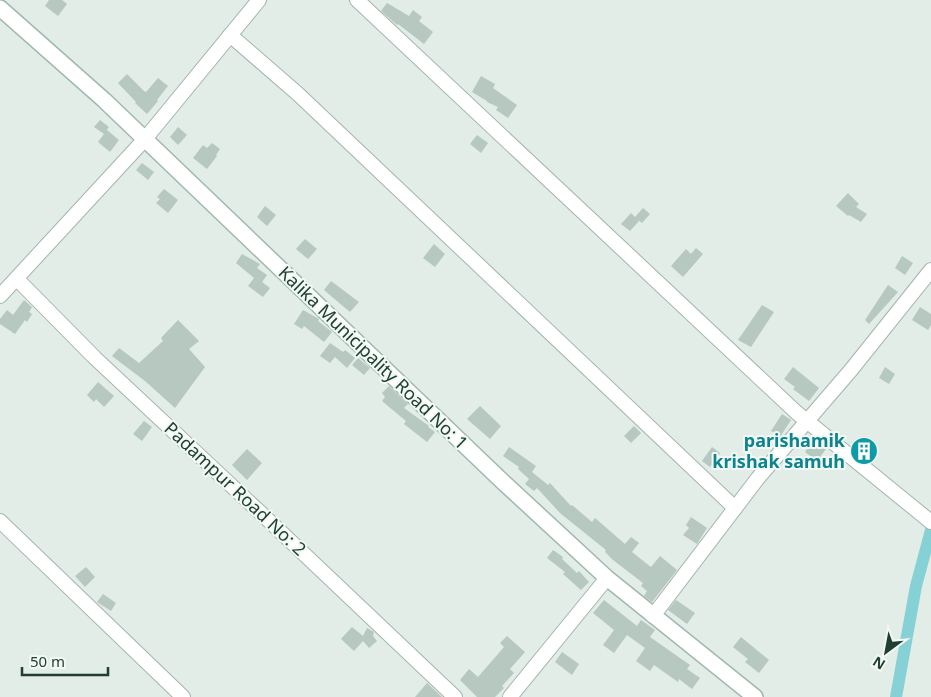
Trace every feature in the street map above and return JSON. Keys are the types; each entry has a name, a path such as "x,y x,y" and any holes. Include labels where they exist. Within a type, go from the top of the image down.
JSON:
{"street":[{"path":"0,296 144,139 259,0"},
{"path":"357,0 806,420 931,522"},
{"name":"Kalika Municipality Road No: 1","path":"0,8 104,100 495,474 607,578 755,697"},
{"path":"230,35 298,94 735,508"},
{"path":"653,616 735,508 806,420 851,370 931,270"},
{"name":"Padampur Road No: 2","path":"17,278 95,358 265,516 455,697"},
{"path":"0,521 183,697"},
{"path":"510,697 607,578"}],"building":[{"path":"49,0 62,0 67,4 58,16 45,6"},
{"path":"387,3 409,16 413,10 422,17 419,21 433,32 424,44 381,11"},
{"path":"127,74 145,92 158,78 168,86 147,114 118,83"},
{"path":"481,76 495,84 493,88 517,105 508,118 496,110 498,107 472,92"},
{"path":"100,120 109,127 106,131 119,140 110,152 98,142 104,134 94,127"},
{"path":"178,127 187,135 178,145 170,137"},
{"path":"477,135 488,143 481,153 470,144"},
{"path":"212,143 220,149 207,169 193,158 203,145 207,148"},
{"path":"142,163 154,172 148,180 136,170"},
{"path":"164,189 178,200 168,213 156,203 160,199 157,197"},
{"path":"848,193 859,204 856,207 867,214 861,222 848,216 836,206"},
{"path":"265,206 276,215 267,226 257,217"},
{"path":"643,208 650,214 642,223 637,219 639,221 630,231 621,224 631,213 635,217"},
{"path":"305,239 317,249 308,259 296,249"},
{"path":"434,244 445,254 435,267 423,258"},
{"path":"696,248 703,254 683,277 671,266 686,249 691,254"},
{"path":"242,254 260,264 257,268 267,275 262,282 270,288 263,297 248,286 254,278 236,263"},
{"path":"902,256 913,263 905,275 895,268"},
{"path":"331,281 359,302 350,312 324,290"},
{"path":"888,285 898,292 869,324 865,320"},
{"path":"24,300 32,307 29,312 32,314 15,334 0,324 0,319 7,310 13,315"},
{"path":"762,305 774,312 751,347 738,340"},
{"path":"920,307 931,314 931,325 928,330 912,320"},
{"path":"303,310 319,319 318,321 332,332 324,342 304,326 302,329 294,324"},
{"path":"178,320 199,341 189,349 205,367 175,408 145,381 112,356 119,348 139,363 163,341 161,338"},
{"path":"330,343 343,352 345,350 355,358 347,368 335,357 330,363 320,356"},
{"path":"358,358 370,368 364,375 352,365"},
{"path":"793,367 819,388 809,401 793,389 795,387 784,379"},
{"path":"885,367 895,374 889,384 879,378"},
{"path":"98,382 114,396 104,407 96,399 94,402 87,395"},
{"path":"389,386 408,404 404,408 435,432 427,442 404,424 406,421 382,401 385,397 382,393"},
{"path":"480,406 501,426 490,439 467,419"},
{"path":"782,414 791,420 780,437 771,431"},
{"path":"144,421 152,427 142,441 133,434"},
{"path":"634,426 641,433 631,443 624,436"},
{"path":"814,440 826,449 817,461 805,452"},
{"path":"509,447 536,466 532,472 548,485 550,483 571,506 592,522 595,518 625,544 631,537 639,543 632,552 651,567 660,556 677,570 652,602 644,596 647,591 641,586 643,583 613,560 605,552 606,550 560,513 537,488 534,491 525,484 529,479 518,469 519,467 503,456"},
{"path":"712,447 720,453 710,467 702,461"},
{"path":"247,449 262,463 247,480 232,465"},
{"path":"691,517 707,528 697,544 683,535 689,528 686,525"},
{"path":"553,550 563,557 562,559 577,573 579,571 589,582 581,590 563,574 565,572 547,558"},
{"path":"86,567 95,577 85,587 75,576"},
{"path":"103,594 116,603 111,611 97,602"},
{"path":"604,600 637,626 641,620 655,630 650,637 690,665 687,669 700,678 692,689 679,679 678,682 654,665 650,671 636,661 645,648 627,635 614,653 603,645 614,630 593,613"},
{"path":"676,600 695,613 687,624 668,610"},
{"path":"352,627 363,636 367,628 374,632 373,636 377,641 369,648 363,641 354,651 341,639"},
{"path":"507,636 525,652 510,669 514,673 495,697 477,697 460,680 469,669 478,677 504,647 500,643"},
{"path":"741,637 769,660 759,673 745,662 748,659 733,647"},
{"path":"562,652 579,664 572,675 555,662"},
{"path":"427,683 442,697 415,697"}],"waterway":[{"path":"896,697 916,586 931,530"}],"place":[{"name":"parishamik krishak samuh","path":"864,451"}]}
